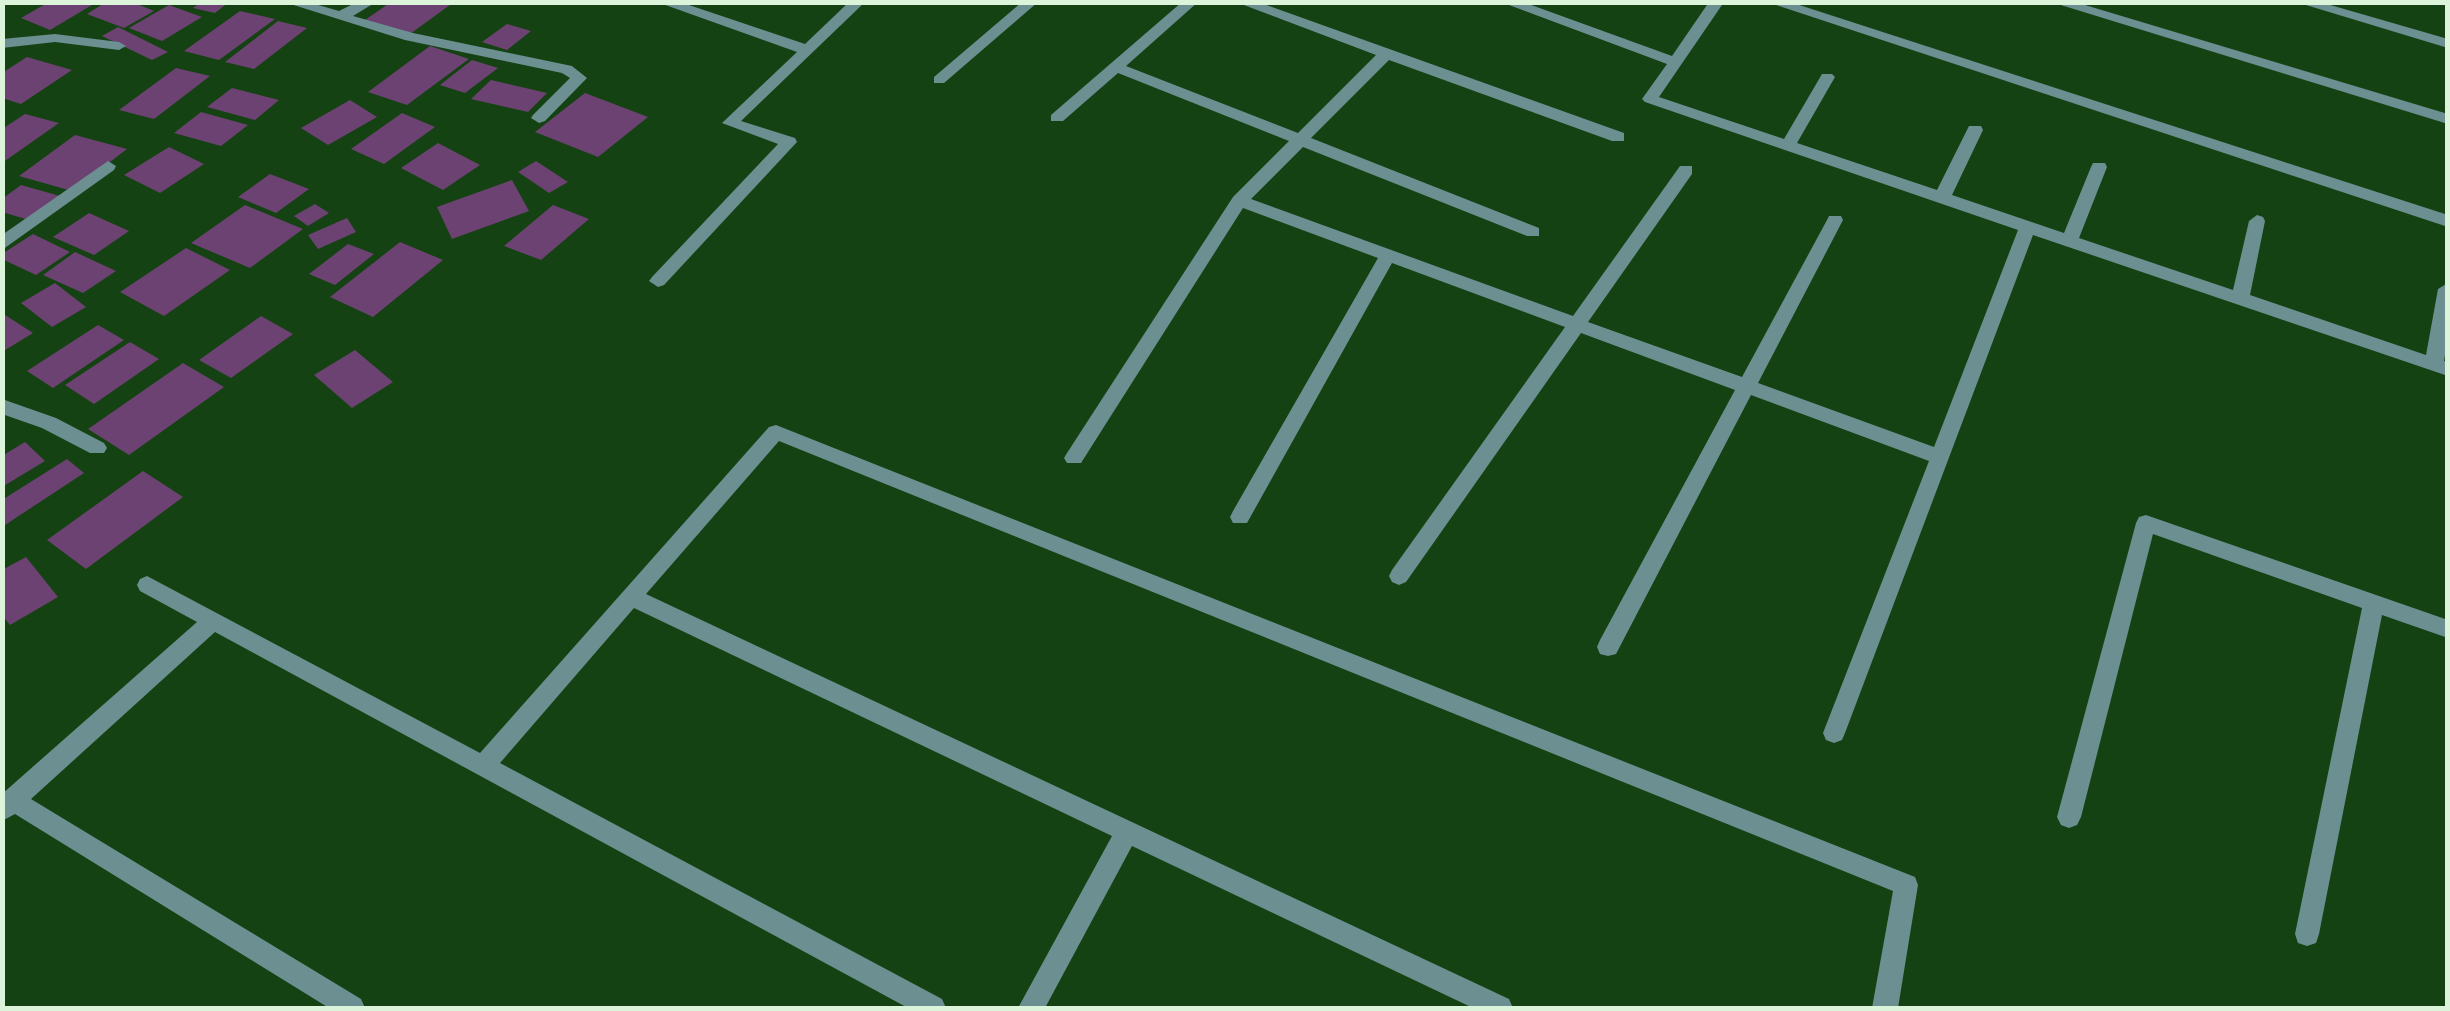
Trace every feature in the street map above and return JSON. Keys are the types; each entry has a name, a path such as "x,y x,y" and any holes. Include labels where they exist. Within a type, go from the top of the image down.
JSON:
{"street":[{"path":"291,2 410,37 567,70 579,78 538,118"},
{"path":"340,16 370,2"},
{"path":"664,2 687,6 807,50"},
{"path":"658,280 790,142 730,123 858,2"},
{"path":"939,80 1031,2"},
{"path":"1057,118 1191,2"},
{"path":"1242,2 1618,137"},
{"path":"1508,2 1675,62"},
{"path":"1717,2 1650,99 2441,367 2447,289"},
{"path":"1774,2 2448,221"},
{"path":"2058,2 2448,119"},
{"path":"2303,2 2448,44"},
{"path":"2364,20 2368,2"},
{"path":"2,44 54,38 119,46"},
{"path":"1074,458 1239,201 1386,54"},
{"path":"1116,67 1533,232"},
{"path":"1788,146 1827,77"},
{"path":"1942,198 1975,130"},
{"path":"2,244 108,166"},
{"path":"2069,241 2099,166"},
{"path":"1399,576 1686,170"},
{"path":"1239,201 1940,457"},
{"path":"1608,647 1835,220"},
{"path":"2240,299 2257,221"},
{"path":"1834,733 2028,227"},
{"path":"1240,517 1388,256"},
{"path":"2,406 49,423 98,448"},
{"path":"483,766 776,432 1906,885 1885,1008"},
{"path":"2069,817 2146,523 2448,628"},
{"path":"147,585 932,1008"},
{"path":"631,597 1500,1008"},
{"path":"2308,934 2374,602"},
{"path":"213,621 8,805 352,1008"},
{"path":"1031,1008 1126,833"}],"building":[{"path":"49,2 97,2 50,30 21,18"},
{"path":"106,2 132,2 154,11 124,28 87,14"},
{"path":"201,2 229,2 215,13 193,8"},
{"path":"391,2 454,2 410,34 365,20"},
{"path":"169,5 202,17 162,41 129,28"},
{"path":"240,11 275,19 219,60 184,51"},
{"path":"278,21 307,28 254,69 225,62"},
{"path":"507,24 531,31 507,50 482,42"},
{"path":"118,27 168,52 152,60 102,36"},
{"path":"430,46 469,59 407,105 368,92"},
{"path":"27,57 72,70 21,104 2,98 2,73"},
{"path":"472,60 498,68 465,93 440,85"},
{"path":"176,68 210,76 154,119 119,110"},
{"path":"491,80 547,93 528,112 471,99"},
{"path":"232,88 279,100 255,120 207,107"},
{"path":"585,93 648,117 598,157 535,132"},
{"path":"350,100 377,117 328,145 301,128"},
{"path":"201,112 248,125 221,146 174,133"},
{"path":"402,113 435,127 384,164 351,149"},
{"path":"25,114 59,123 2,163 2,129"},
{"path":"75,135 127,149 72,191 19,176"},
{"path":"438,143 480,165 443,190 401,168"},
{"path":"169,147 204,164 160,193 124,175"},
{"path":"536,161 568,182 549,193 518,172"},
{"path":"270,174 309,189 276,213 238,197"},
{"path":"512,180 529,211 452,239 437,207"},
{"path":"21,185 60,196 29,220 2,212 2,199"},
{"path":"315,204 329,213 308,226 294,216"},
{"path":"245,205 303,229 250,268 191,243"},
{"path":"553,205 589,219 541,260 504,246"},
{"path":"89,213 129,231 94,255 53,237"},
{"path":"347,218 356,232 318,249 308,235"},
{"path":"33,234 70,252 36,275 2,259 2,254"},
{"path":"400,242 443,260 373,317 330,297"},
{"path":"348,244 374,254 335,285 309,274"},
{"path":"186,248 230,270 164,316 120,292"},
{"path":"75,252 116,271 83,293 43,275"},
{"path":"55,283 86,307 52,327 21,303"},
{"path":"2,313 33,333 2,352"},
{"path":"261,316 293,334 231,378 199,360"},
{"path":"98,325 124,340 53,388 27,371"},
{"path":"130,342 159,359 94,404 65,385"},
{"path":"355,350 393,382 352,408 314,375"},
{"path":"183,363 224,387 129,455 88,429"},
{"path":"25,442 45,461 2,487 2,456"},
{"path":"67,459 84,473 2,527 2,500"},
{"path":"143,471 183,497 86,569 47,540"},
{"path":"26,557 58,597 10,625 2,615 2,570"}]}
